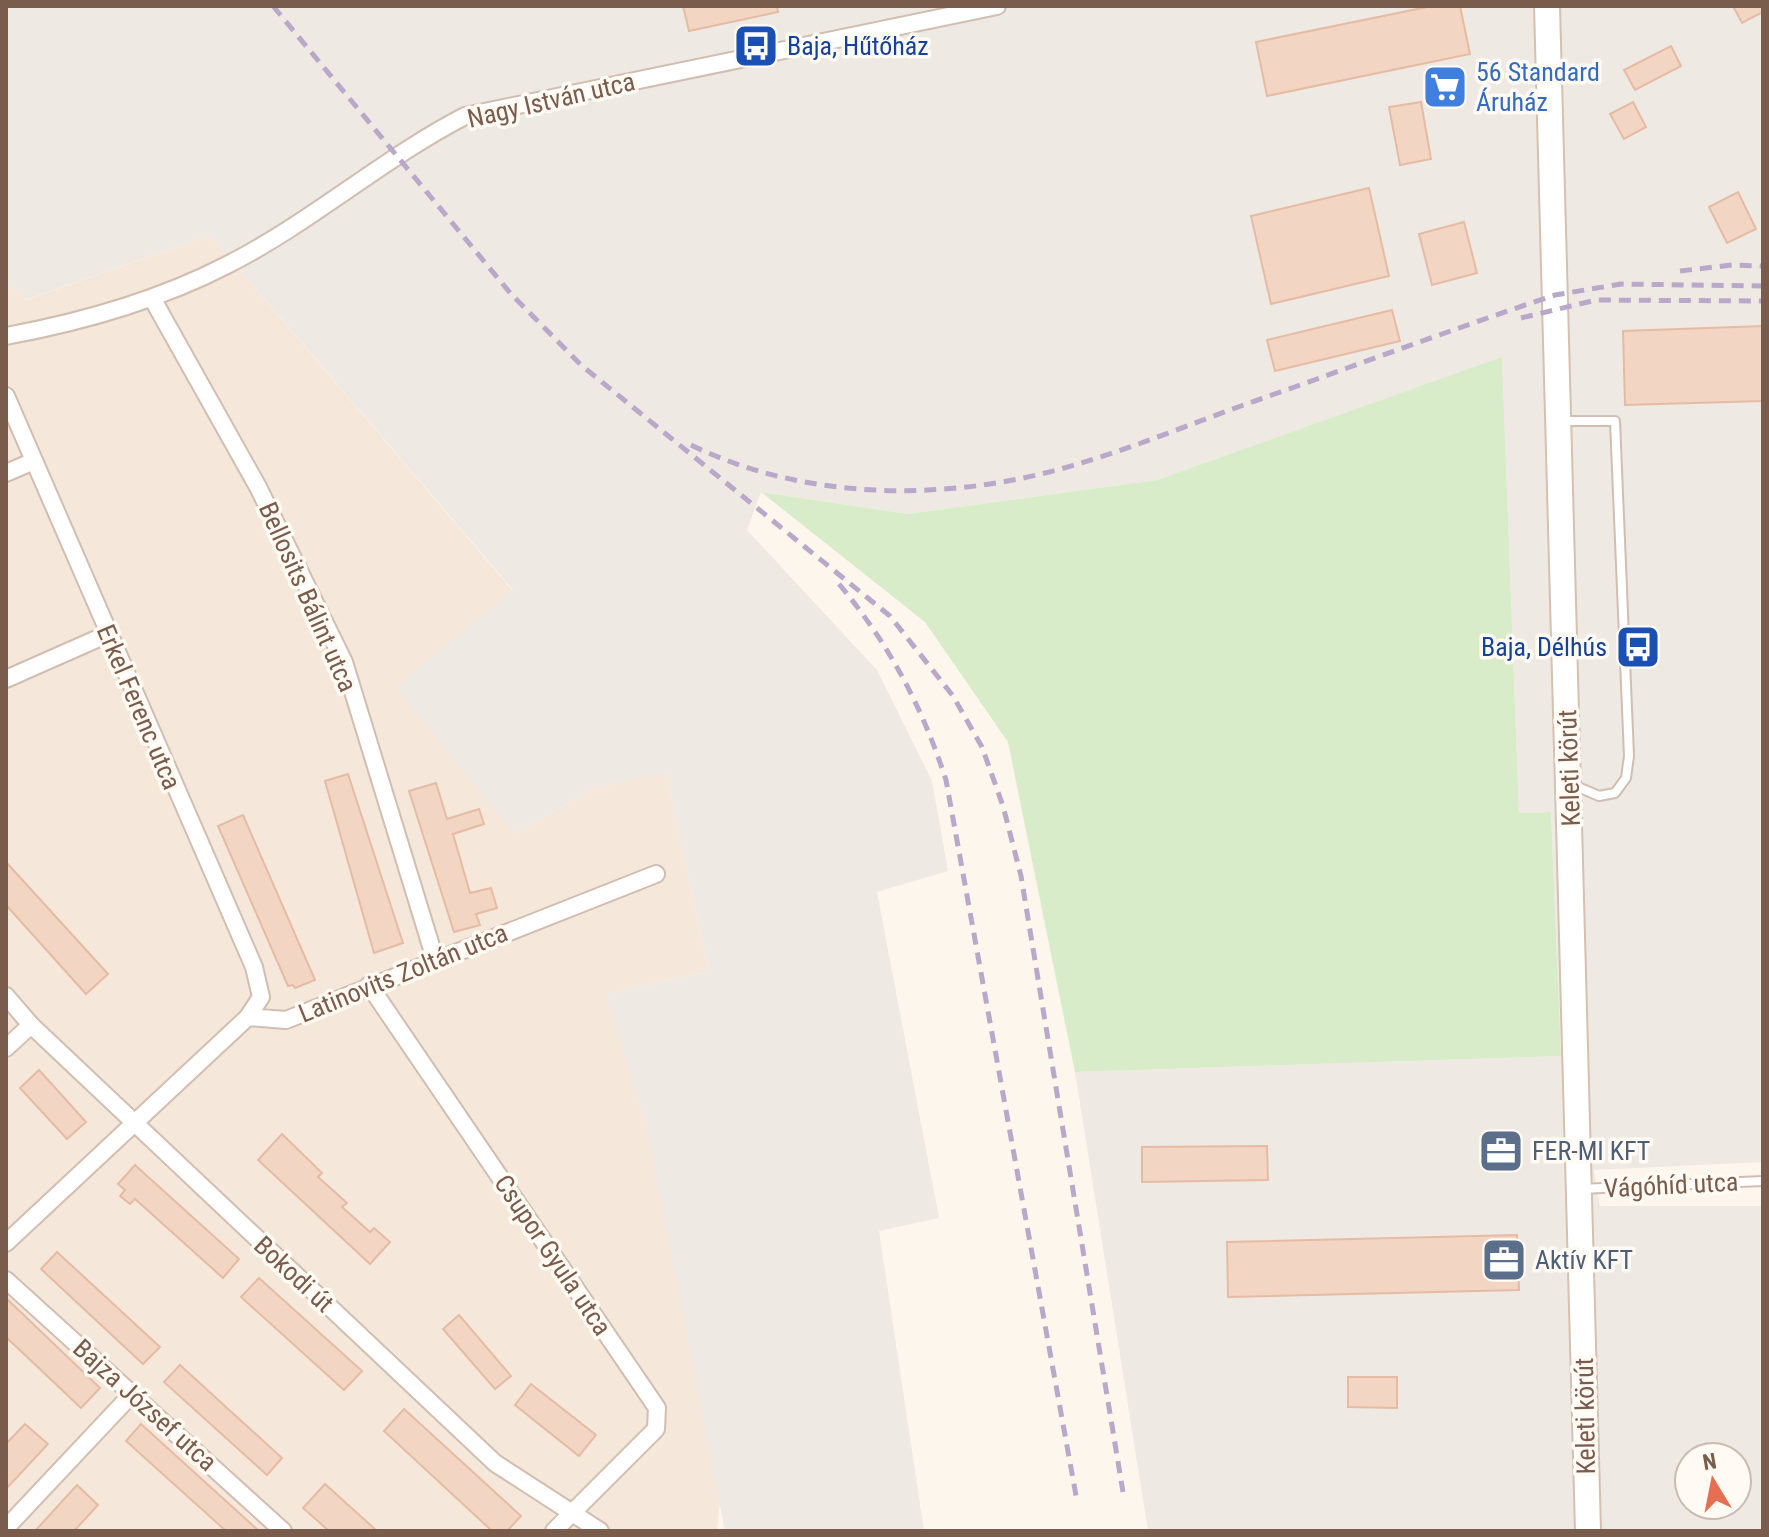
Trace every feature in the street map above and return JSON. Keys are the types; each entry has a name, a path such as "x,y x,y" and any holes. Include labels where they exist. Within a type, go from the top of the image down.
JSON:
{"main road":[{"name":"Keleti körút","path":"1547,6 1588,1531"}],"street":[{"name":"Nagy István utca","path":"6,336 53,327 152,298 229,264 419,140 465,116 997,6"},
{"name":"Bellosits Bálint utca","path":"152,298 258,487 344,662 435,959"},
{"name":"Erkel Ferenc utca","path":"6,396 254,967 261,997 248,1017"},
{"path":"6,473 34,461"},
{"path":"6,679 108,634"},
{"name":"Latinovits Zoltán utca","path":"248,1017 286,1020 656,874"},
{"name":"Csupor Gyula utca","path":"369,985 657,1408 656,1429 554,1531"},
{"name":"Bokodi út","path":"6,996 31,1025 495,1463 600,1531"},
{"path":"6,1243 248,1017"},
{"path":"6,1048 31,1025"},
{"name":"Bajza József utca","path":"6,1280 283,1531"},
{"path":"6,1528 132,1394"}],"lane":[{"path":"1558,421 1615,421 1629,756 1626,778 1615,793 1599,796 1570,784"},
{"name":"Vágóhíd utca","path":"1580,1189 1763,1181"}],"shaded area":[{"path":"6,6 1763,6 1763,1162 1594,1170 1600,1206 1763,1206 1763,1531 1148,1531 1075,1072 1561,1056 1551,812 1519,813 1502,358 1157,480 908,514 761,492 747,530 877,670 932,781 948,871 877,892 939,1218 879,1231 924,1531 725,1531 647,1129 606,994 709,971 666,773 594,788 515,834 395,687 513,590 210,235 25,300 6,281"},
{"path":"210,235 513,591 515,834 594,788 666,772 709,971 607,994 730,1407 717,1531 6,1531 6,281 26,300"}],"green space":[{"path":"1502,357 1519,813 1551,812 1561,1056 1075,1072 1008,742 925,622 761,492 908,514 1157,480"}],"building":[{"path":"683,6 777,6 778,12 689,31"},
{"path":"1432,6 1460,6 1470,54 1267,96 1256,42"},
{"path":"1733,6 1763,6 1763,12 1742,23"},
{"path":"1671,46 1681,66 1635,90 1624,70"},
{"path":"1421,102 1431,159 1400,165 1389,107"},
{"path":"1633,102 1646,127 1624,139 1610,114"},
{"path":"1369,188 1389,276 1271,304 1251,216"},
{"path":"1738,192 1756,229 1727,243 1709,207"},
{"path":"1464,222 1477,273 1432,285 1419,234"},
{"path":"1392,310 1400,341 1275,371 1267,340"},
{"path":"1763,326 1763,401 1625,405 1623,331"},
{"path":"348,774 403,943 374,953 325,781"},
{"path":"436,783 447,819 479,809 484,824 453,834 470,893 491,888 497,908 476,914 480,925 454,932 409,791"},
{"path":"243,815 315,980 295,988 288,986 218,826"},
{"path":"6,862 108,974 86,994 6,905"},
{"path":"39,1070 86,1122 67,1139 20,1088"},
{"path":"282,1134 322,1173 318,1177 347,1203 342,1207 370,1232 374,1228 390,1242 370,1264 258,1160"},
{"path":"1267,1146 1268,1180 1142,1182 1142,1147"},
{"path":"135,1165 239,1259 223,1278 135,1199 130,1204 120,1196 125,1190 118,1184"},
{"path":"1517,1235 1519,1290 1228,1297 1227,1242"},
{"path":"57,1252 160,1347 143,1364 41,1269"},
{"path":"259,1278 362,1371 344,1390 241,1297"},
{"path":"6,1298 100,1388 81,1408 6,1337"},
{"path":"459,1315 511,1376 495,1389 443,1329"},
{"path":"180,1365 282,1458 267,1475 164,1382"},
{"path":"1348,1377 1397,1377 1397,1408 1348,1407"},
{"path":"531,1384 596,1435 579,1456 515,1405"},
{"path":"404,1409 521,1516 507,1531 492,1531 384,1431"},
{"path":"25,1424 48,1444 6,1489 6,1444"},
{"path":"141,1424 259,1531 226,1531 126,1441"},
{"path":"325,1484 377,1531 329,1531 303,1508"},
{"path":"77,1485 98,1505 74,1531 35,1531"}],"railway":[{"path":"273,6 511,294 581,365 890,616 953,696 982,747 1003,806 1021,876 1123,1492"},
{"path":"1680,271 1732,265 1763,266"},
{"path":"691,445 737,464 785,478 834,486 934,490 984,485 1033,476 1101,457 1555,295 1621,284 1763,286"},
{"path":"1521,318 1596,300 1763,301"},
{"path":"839,584 902,677 915,701 946,780 1077,1501"}],"place":[{"name":"Baja, Hűtőház","path":"756,46"},
{"name":"56 Standard Áruház","path":"1445,87"},
{"name":"Baja, Délhús","path":"1638,647"},
{"name":"FER-MI KFT","path":"1501,1151"},
{"name":"Aktív KFT","path":"1504,1260"}]}
